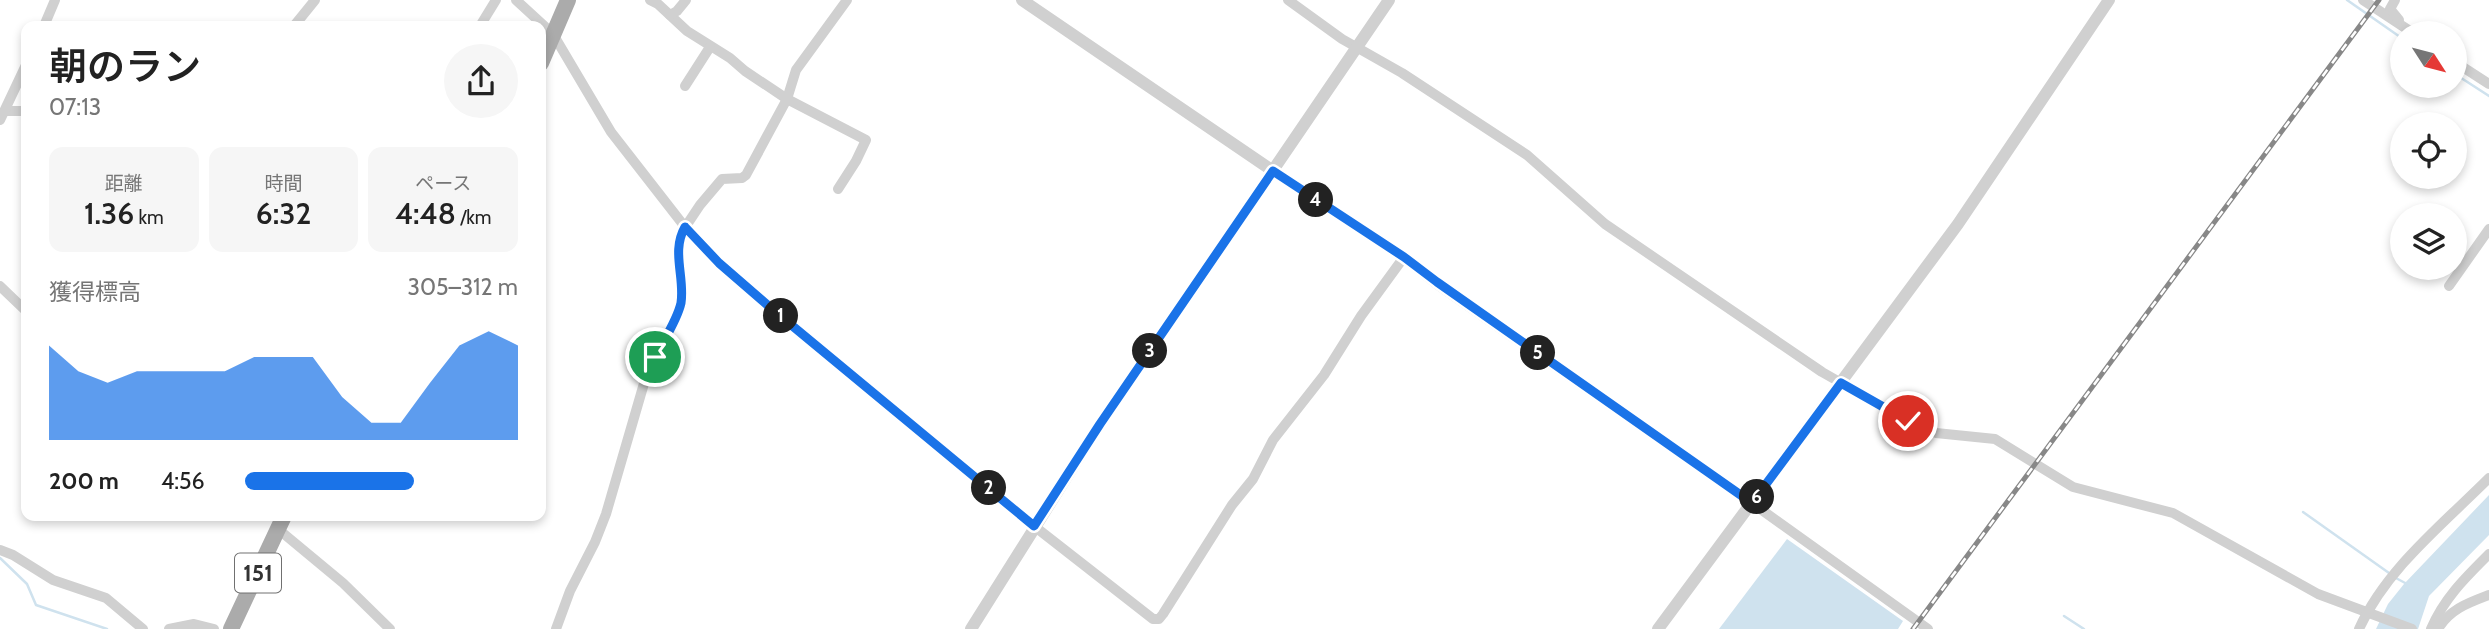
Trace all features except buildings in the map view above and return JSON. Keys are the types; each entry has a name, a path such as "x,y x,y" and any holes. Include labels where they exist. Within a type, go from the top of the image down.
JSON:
{"main road":[{"path":"546,51 568,0"},
{"name":"151","path":"231,629 278,521"}],"street":[{"path":"46,21 55,0"},
{"path":"298,21 315,0"},
{"path":"483,21 496,0"},
{"path":"516,0 539,21"},
{"path":"650,0 687,31 787,99 866,140 838,189"},
{"path":"670,15 686,0"},
{"path":"556,629 570,591 606,514 645,380 679,310 682,288 678,250 680,234 722,179 742,178 746,175 787,99 796,70 847,0"},
{"path":"1022,0 1404,257 1928,629"},
{"path":"1288,0 1527,155 1605,224 1841,383 1925,430 1995,439 2073,487 2173,513 2318,594 2412,629"},
{"path":"971,629 1100,424 1389,0"},
{"path":"1658,629 1982,191 2109,0"},
{"path":"2363,0 2395,21"},
{"path":"2395,0 2390,9 2398,21"},
{"path":"546,28 553,34 611,132 685,227 719,263 1034,526 1153,619 1159,619 1232,505 1253,478 1273,440 1324,375 1404,257"},
{"path":"685,86 710,47"},
{"path":"2468,70 2489,84"},
{"path":"2,116 21,76"},
{"path":"2,116 21,112"},
{"path":"2449,286 2489,229"},
{"path":"0,286 21,306"},
{"path":"2359,629 2392,576 2489,478"},
{"path":"278,521 390,629"},
{"path":"0,550 53,580 106,597 143,629"},
{"path":"2431,629 2456,586 2489,554"},
{"path":"2438,629 2454,610 2489,595"},
{"path":"169,629 194,624 214,629"}],"water":[{"path":"2489,495 2489,535 2429,596 2418,629 2376,629 2388,604 2404,584"},
{"path":"1787,539 1903,621 1898,629 1719,629"}],"waterway":[{"path":"2347,0 2390,30"},
{"path":"2468,82 2489,96"},
{"path":"2303,512 2389,573"},
{"path":"0,558 27,584 36,605 107,629"},
{"path":"2394,577 2407,584"},
{"path":"2064,616 2084,629"}],"railway":[{"path":"1913,629 2379,0"}],"route":[{"path":"655,357 679,310 682,288 678,250 680,234 685,227 719,263 772,309 1034,526 1100,424 1273,171 1404,257 1752,503 1841,383 1908,421"}]}
